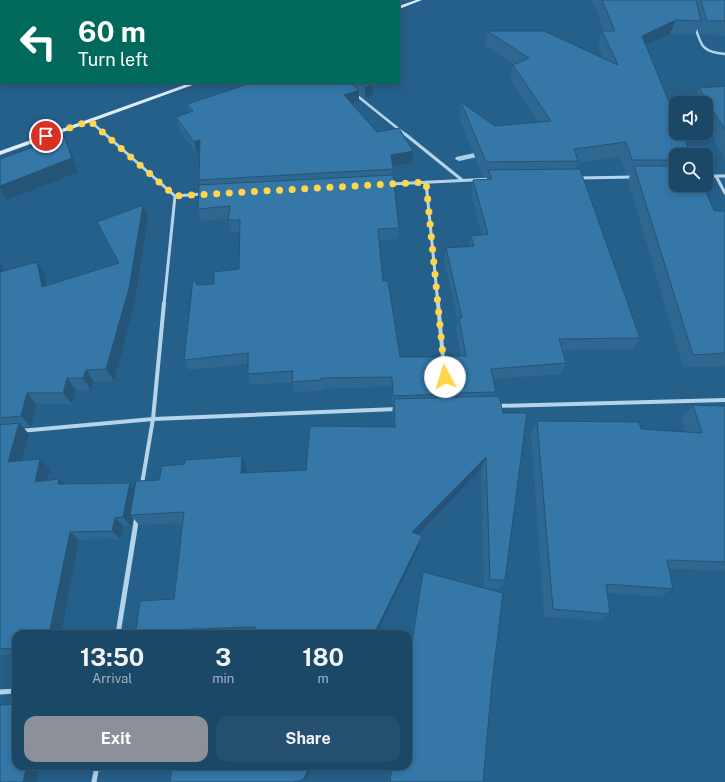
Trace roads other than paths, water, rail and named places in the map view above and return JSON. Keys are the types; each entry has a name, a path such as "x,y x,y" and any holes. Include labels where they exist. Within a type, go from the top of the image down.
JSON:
{"street":[{"path":"400,8 420,0"},
{"path":"694,22 700,44 712,53 725,54"},
{"path":"0,153 192,84"},
{"path":"352,93 462,180"},
{"path":"90,121 175,196 207,194"},
{"path":"725,176 716,176 725,193"},
{"path":"574,178 637,177"},
{"path":"387,184 499,179"},
{"path":"426,182 448,407"},
{"path":"142,488 153,419 175,196"},
{"path":"487,406 725,400"},
{"path":"15,431 153,419 400,409"},
{"path":"119,630 138,511"},
{"path":"0,692 12,692"},
{"path":"94,782 96,770"}],"waterway":[{"path":"660,115 669,113"},
{"path":"459,159 488,152"}]}
